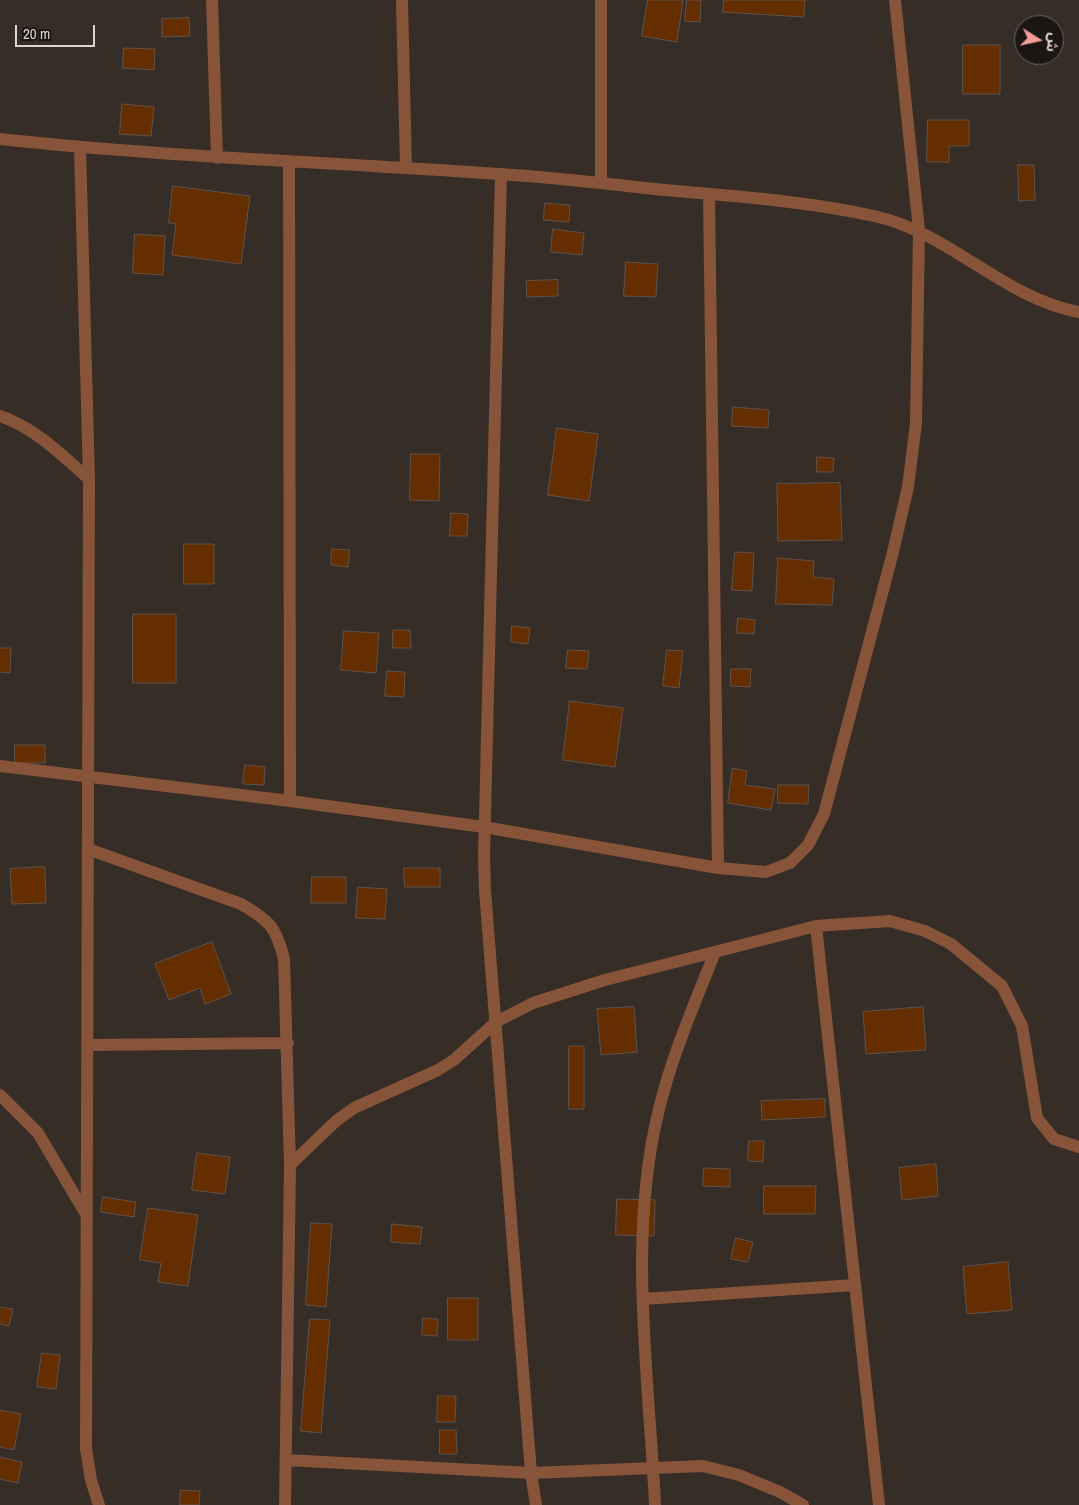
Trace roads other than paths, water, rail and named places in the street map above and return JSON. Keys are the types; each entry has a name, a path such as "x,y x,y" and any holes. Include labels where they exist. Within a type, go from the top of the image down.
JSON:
{"street":[{"path":"212,0 217,158"},
{"path":"402,0 406,168"},
{"path":"601,0 602,183"},
{"path":"0,766 290,801 484,827 718,868 766,872 790,863 808,845 824,814 893,552 908,487 916,423 919,230 895,0"},
{"path":"0,139 80,148 217,158 502,174 709,194 875,216 919,230 1013,287 1079,312"},
{"path":"80,148 89,479 86,1449 91,1480 99,1505"},
{"path":"289,161 290,801"},
{"path":"502,174 484,827 485,891 531,1473 536,1505"},
{"path":"709,194 718,868"},
{"path":"0,416 12,420 44,440 89,479"},
{"path":"88,849 241,904 262,916 278,935 284,959 288,1043 290,1165 285,1505"},
{"path":"290,1165 336,1121 354,1108 454,1060 496,1022 533,1003 605,980 816,926 890,922 926,931 951,944 1002,986 1022,1026 1037,1118 1054,1139 1079,1147"},
{"path":"816,926 879,1505"},
{"path":"655,1505 643,1299 642,1225 648,1169 659,1109 670,1070 715,952"},
{"path":"87,1045 288,1043"},
{"path":"0,1095 38,1133 88,1217"},
{"path":"643,1299 855,1284"},
{"path":"286,1460 531,1473 703,1466 739,1475 803,1505"}]}
